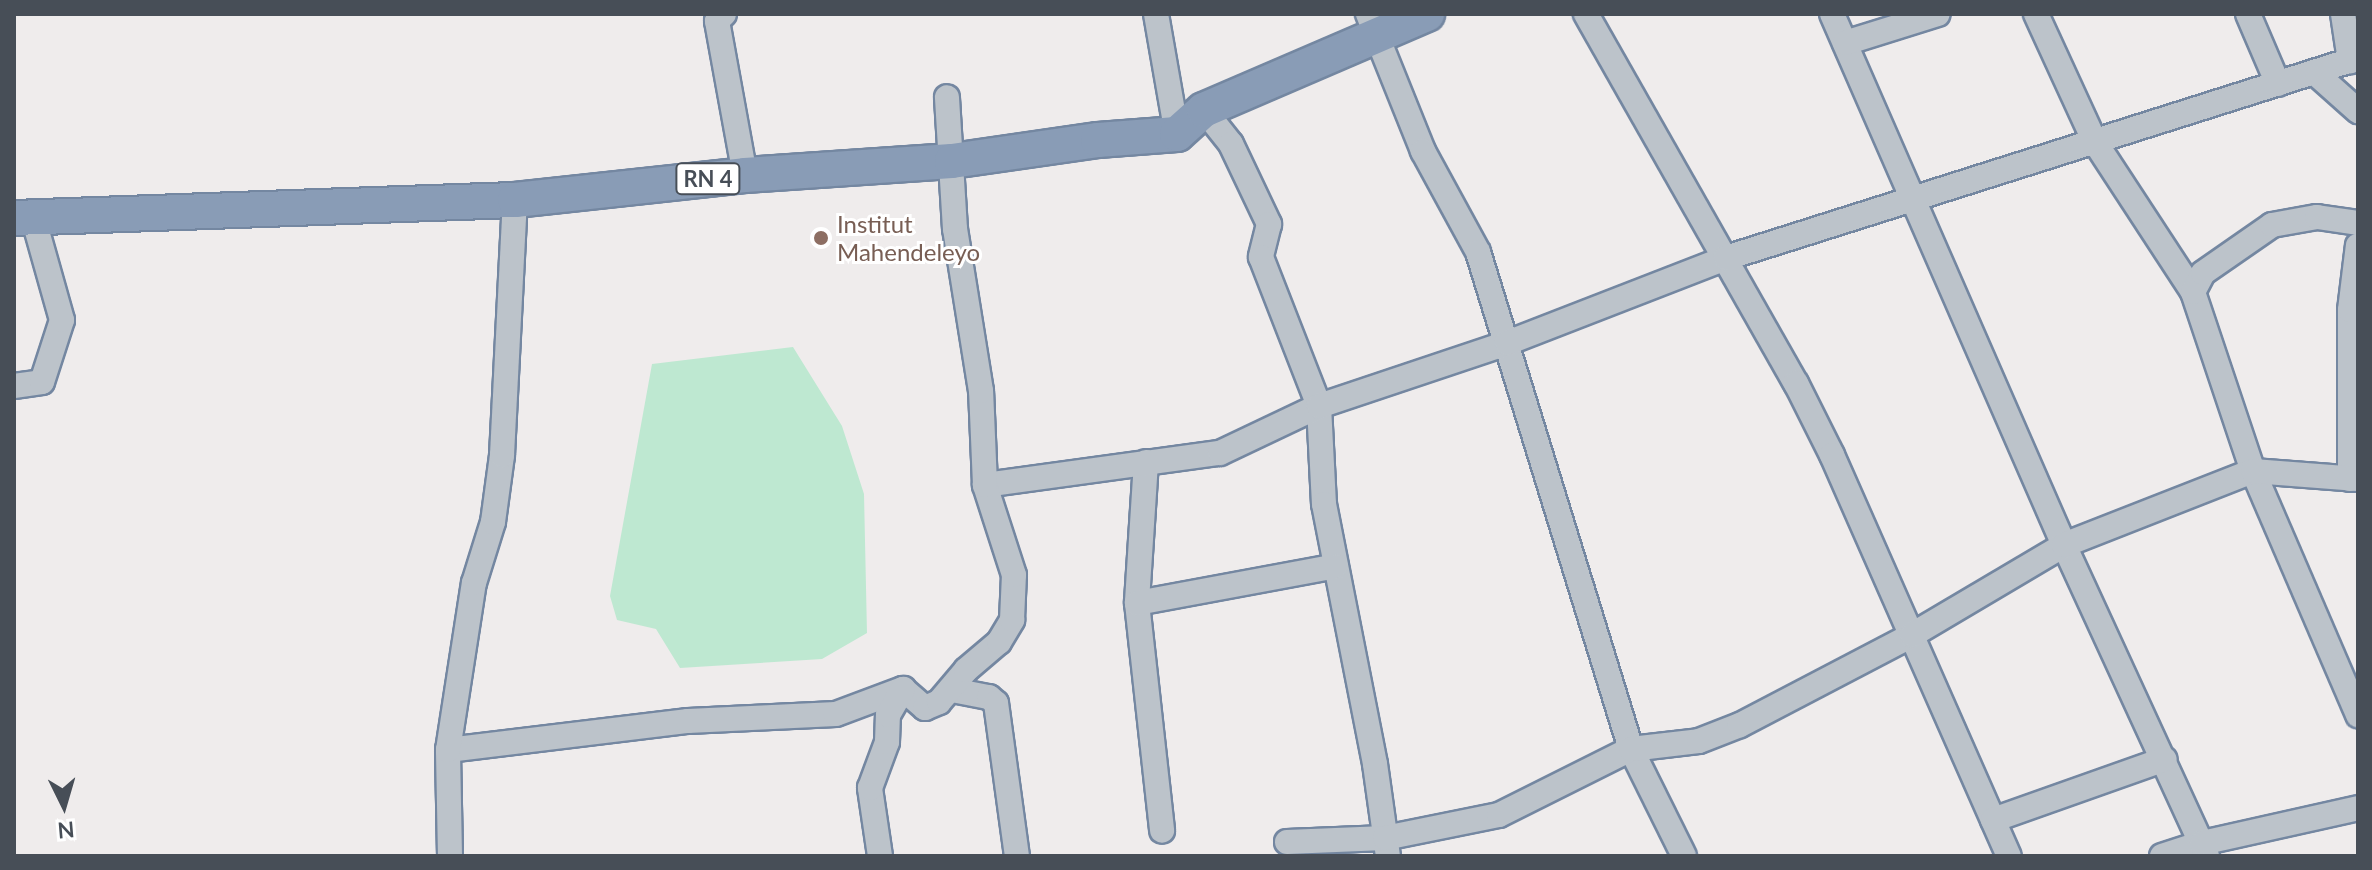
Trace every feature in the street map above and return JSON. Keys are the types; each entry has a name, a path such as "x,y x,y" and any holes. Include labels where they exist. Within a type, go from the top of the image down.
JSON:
{"highway":[{"path":"1177,134 1204,110 1372,25 1427,14"},
{"name":"RN 4","path":"24,217 515,200 745,175 952,161 1098,140 1177,134"}],"street":[{"path":"724,14 717,21 745,175"},
{"path":"1156,14 1177,134"},
{"path":"1586,14 1802,395 2009,856"},
{"path":"1832,14 2064,545 2204,849"},
{"path":"1845,43 1938,14"},
{"path":"2036,14 2095,142 2193,292 2253,471 2358,715"},
{"path":"2248,14 2278,84"},
{"path":"985,485 1220,453 1319,406 1507,343 1726,258 2354,60 2343,14"},
{"path":"1372,25 1423,151 1478,252 1631,749 1684,856"},
{"path":"2314,72 2358,111"},
{"path":"903,689 925,708 952,690 966,670 999,642 1012,620 1014,575 985,485 981,391 955,229 947,97"},
{"path":"1204,110 1231,144 1269,224 1261,257 1319,406 1324,504 1375,764 1387,847"},
{"path":"450,856 448,750 474,583 493,522 500,468 515,200"},
{"path":"14,386 42,382 62,320 24,217"},
{"path":"2193,292 2203,273 2272,225 2308,218 2358,223"},
{"path":"1287,842 1387,847 1499,815 1631,749 1699,741 1740,725 1912,635 2064,545 2253,471 2354,479 2350,310 2358,245"},
{"path":"1146,462 1137,603 1162,831"},
{"path":"1137,603 1336,566"},
{"path":"448,750 688,721 836,714 903,689"},
{"path":"880,856 870,788 887,742 888,715 903,689"},
{"path":"952,690 989,697 996,703 1017,856"},
{"path":"1993,820 2165,759"},
{"path":"2162,856 2204,849 2358,808"}],"green space":[{"path":"793,347 842,426 864,494 867,633 822,659 680,668 656,629 617,620 610,596 652,364"}],"place":[{"name":"Institut Mahendeleyo","path":"821,238"}]}
